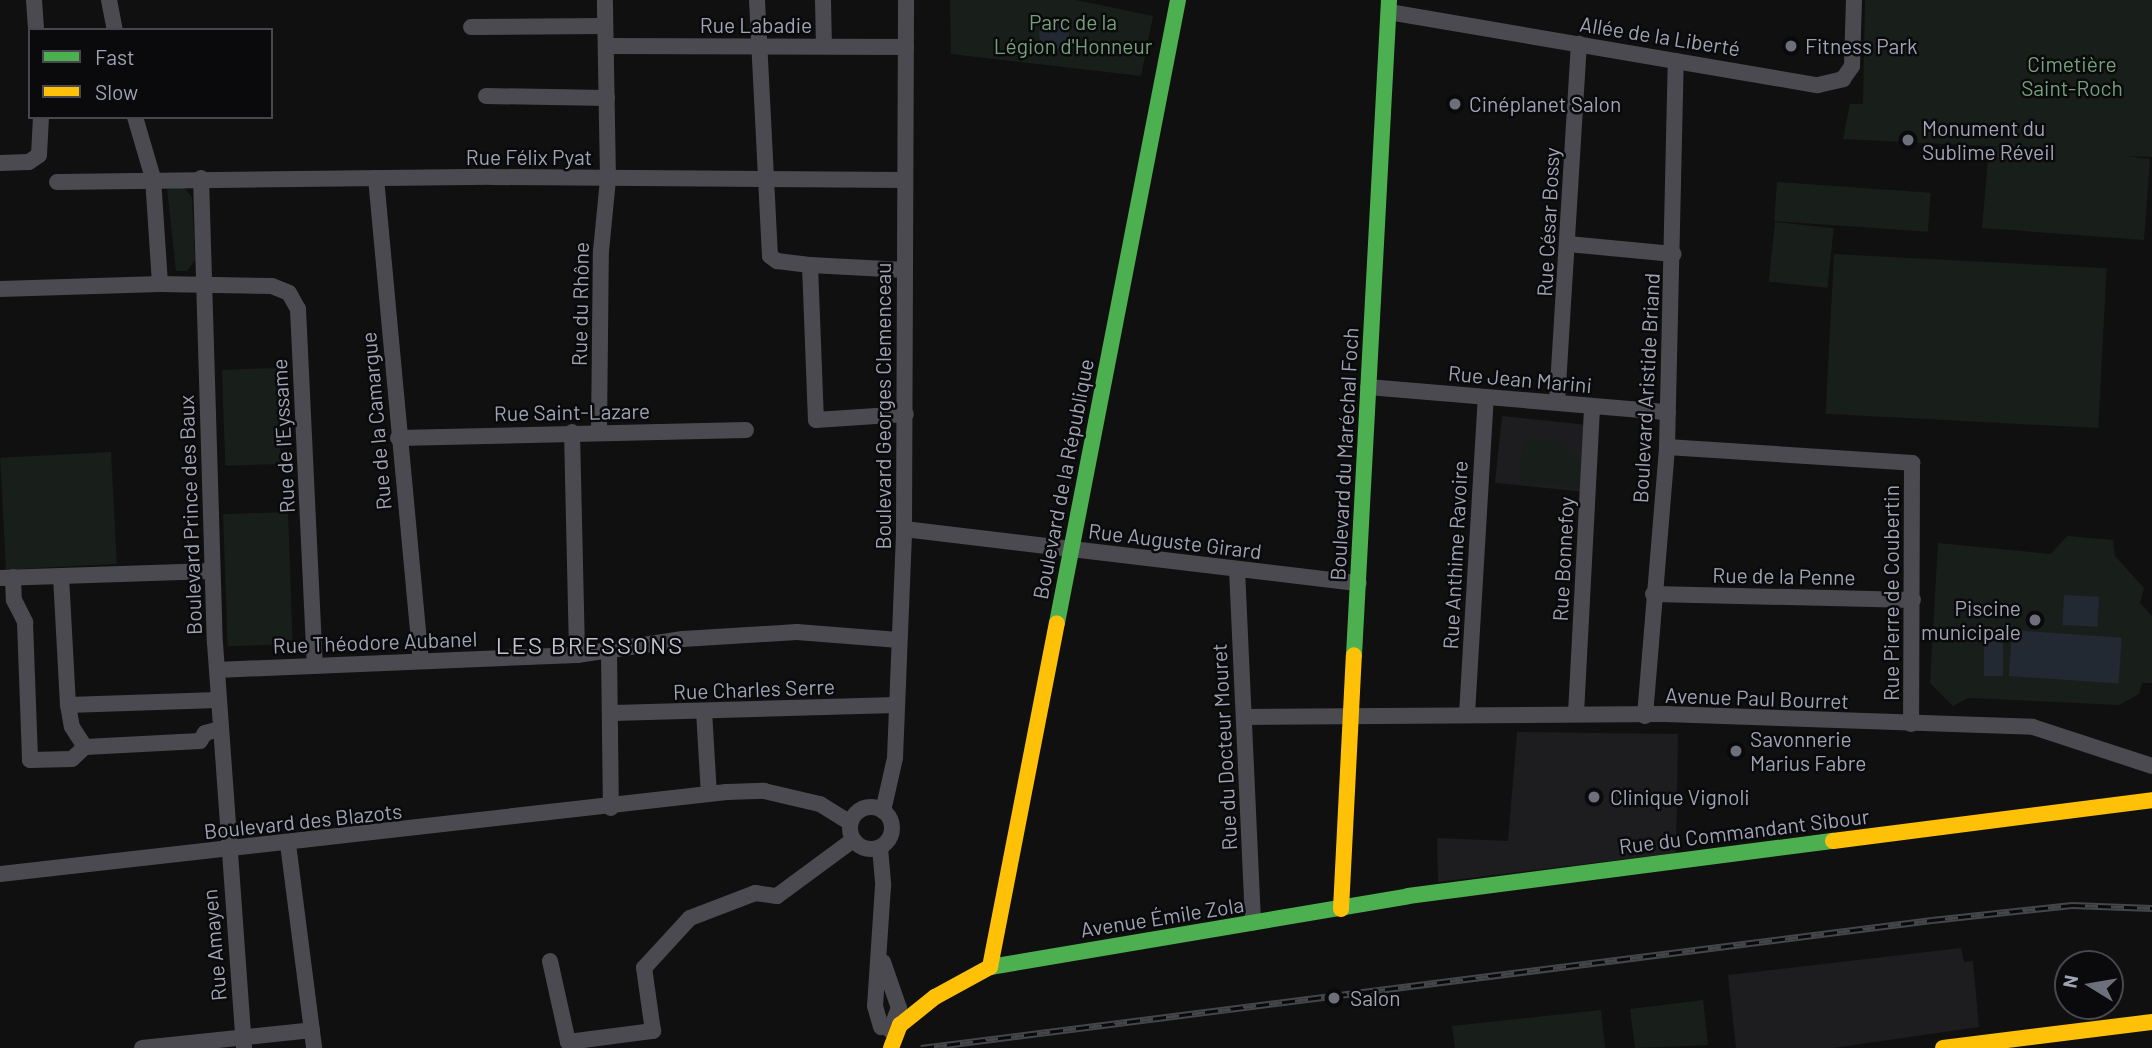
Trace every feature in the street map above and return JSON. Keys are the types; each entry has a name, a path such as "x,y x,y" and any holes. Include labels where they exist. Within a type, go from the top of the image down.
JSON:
{"street":[{"path":"34,0 36,28"},
{"path":"109,0 115,28"},
{"name":"Rue du Rhône","path":"599,431 601,251 608,178 605,0"},
{"path":"757,0 769,256 810,265 905,270"},
{"path":"823,0 824,46"},
{"name":"Boulevard Georges Clemenceau","path":"883,811 895,758 904,529 906,0"},
{"name":"Boulevard de la République","path":"990,967 1178,0"},
{"name":"Allée de la Liberté","path":"1389,6 1579,44 1832,84 1852,66 1854,0"},
{"name":"Boulevard du Maréchal Foch","path":"1342,909 1389,6"},
{"path":"471,27 605,26"},
{"name":"Rue César Bossy","path":"1557,402 1579,44"},
{"name":"Rue Labadie","path":"606,46 905,47"},
{"name":"Boulevard Aristide Briand","path":"1645,716 1667,447 1674,254 1676,61"},
{"path":"485,96 607,98"},
{"path":"0,163 29,162 39,155 41,119"},
{"path":"136,119 153,178 160,284"},
{"name":"Rue Félix Pyat","path":"57,182 153,178 905,180"},
{"name":"Boulevard Prince des Baux","path":"201,178 212,571 227,850"},
{"name":"Rue de la Camargue","path":"376,178 398,438 421,659"},
{"path":"1568,244 1674,254"},
{"path":"810,265 816,420 906,414"},
{"name":"Rue de l'Eyssame","path":"0,289 160,284 272,286 289,293 298,309 315,664"},
{"name":"Rue Jean Marini","path":"1368,387 1668,412"},
{"name":"Rue Anthime Ravoire","path":"1467,714 1486,398"},
{"name":"Rue Bonnefoy","path":"1576,714 1592,406"},
{"name":"Rue Saint-Lazare","path":"398,438 599,431 746,430"},
{"path":"572,432 577,655"},
{"name":"Rue Pierre de Coubertin","path":"1667,447 1912,463 1911,724"},
{"name":"Rue Auguste Girard","path":"904,529 1359,583"},
{"name":"Rue du Docteur Mouret","path":"1237,569 1253,923"},
{"path":"212,571 6,578 25,622 30,760 72,759 85,747 200,741 205,733 220,729"},
{"path":"61,576 68,705 72,727 85,747"},
{"name":"Rue de la Penne","path":"1653,594 1913,600"},
{"name":"Rue Théodore Aubanel","path":"217,670 421,659 577,655 683,639 797,632 898,640"},
{"path":"609,651 613,713 611,808"},
{"path":"68,705 218,700"},
{"name":"Rue Charles Serre","path":"613,713 896,705"},
{"path":"704,711 709,794"},
{"name":"Avenue Paul Bourret","path":"1244,717 1576,714 2032,727 2152,766"},
{"name":"Boulevard des Blazots","path":"0,874 288,845 611,808 709,794 764,792 820,804 855,817"},
{"name":"Rue du Commandant Sibour","path":"1342,909 1422,894 2152,800"},
{"path":"550,961 568,1041 653,1031 644,968 690,918 755,893 777,896 853,840 855,817 883,811 892,826 885,842 875,1006 888,1038"},
{"path":"853,840 869,850 885,842"},
{"path":"288,845 314,1048"},
{"name":"Rue Amayen","path":"227,850 244,1042"},
{"name":"Avenue Émile Zola","path":"935,997 990,967 1342,909"},
{"path":"880,950 898,1006 888,1038"},
{"path":"898,1006 935,997"},
{"path":"877,1048 900,1024 935,997"},
{"path":"1943,1048 2152,1022"},
{"path":"142,1048 244,1042 312,1030"}],"shaded area":[{"path":"1054,19 1065,23 1069,34 1065,45 1054,49 1043,45 1039,34 1043,23"},
{"path":"1502,416 1588,425 1581,492 1495,483"},
{"path":"2064,595 2099,597 2097,627 2062,625"},
{"path":"2012,630 2122,638 2119,684 2009,676"},
{"path":"1984,631 2003,631 2003,676 1984,676"},
{"name":"Clinique Vignoli","path":"1517,732 1678,734 1676,853 1438,882 1437,838 1508,841"},
{"path":"1961,948 1964,962 1973,961 1979,1027 1833,1048 1736,1048 1728,975"}],"green space":[{"name":"Parc de la Légion d'Honneur","path":"950,0 1076,0 1153,16 1141,76 951,54"},
{"name":"Cimetière Saint-Roch","path":"1865,0 2152,0 2152,157 2125,156 2150,159 2144,240 1982,228 1989,147 2025,148 1843,139 1850,104 1863,104"},
{"path":"1777,182 1931,193 1928,232 1774,221"},
{"path":"167,187 184,187 192,197 195,260 187,271 176,271"},
{"path":"1775,222 1834,228 1827,288 1769,282"},
{"path":"1834,254 2107,268 2098,428 1826,414"},
{"path":"277,368 280,464 225,466 222,370"},
{"path":"1523,438 1566,443 1566,454 1586,456 1584,487 1520,483"},
{"path":"111,452 117,564 6,570 0,458"},
{"path":"288,512 293,644 228,646 223,514"},
{"name":"Piscine municipale","path":"2067,536 2113,540 2115,556 2144,588 2140,603 2152,616 2152,683 2142,683 2139,694 2119,705 1968,698 1953,706 1930,683 1938,543 2051,554"},
{"path":"1703,1000 1708,1045 1635,1048 1630,1009"},
{"path":"1601,1010 1605,1048 1455,1048 1452,1026"}],"railway":[{"path":"921,1048 1932,920 2072,905 2152,908"}],"traffic: fast":[{"path":"1057,623 1178,0"},
{"path":"1354,655 1389,0"},
{"path":"990,967 1408,896 1833,841"}],"traffic: slow":[{"path":"891,1048 900,1025 935,997 990,967 1057,623"},
{"path":"1341,909 1354,655"},
{"path":"1833,841 2152,800"},
{"path":"1943,1048 2152,1022"}],"place":[{"name":"Fitness Park","path":"1791,46"},
{"name":"Cinéplanet Salon","path":"1455,104"},
{"name":"Monument du Sublime Réveil","path":"1908,140"},
{"name":"Piscine municipale","path":"2035,620"},
{"name":"Savonnerie Marius Fabre","path":"1736,751"},
{"name":"Clinique Vignoli","path":"1594,797"},
{"name":"Salon","path":"1334,998"}],"district":[{"name":"LES BRESSONS","path":"590,645"}]}
